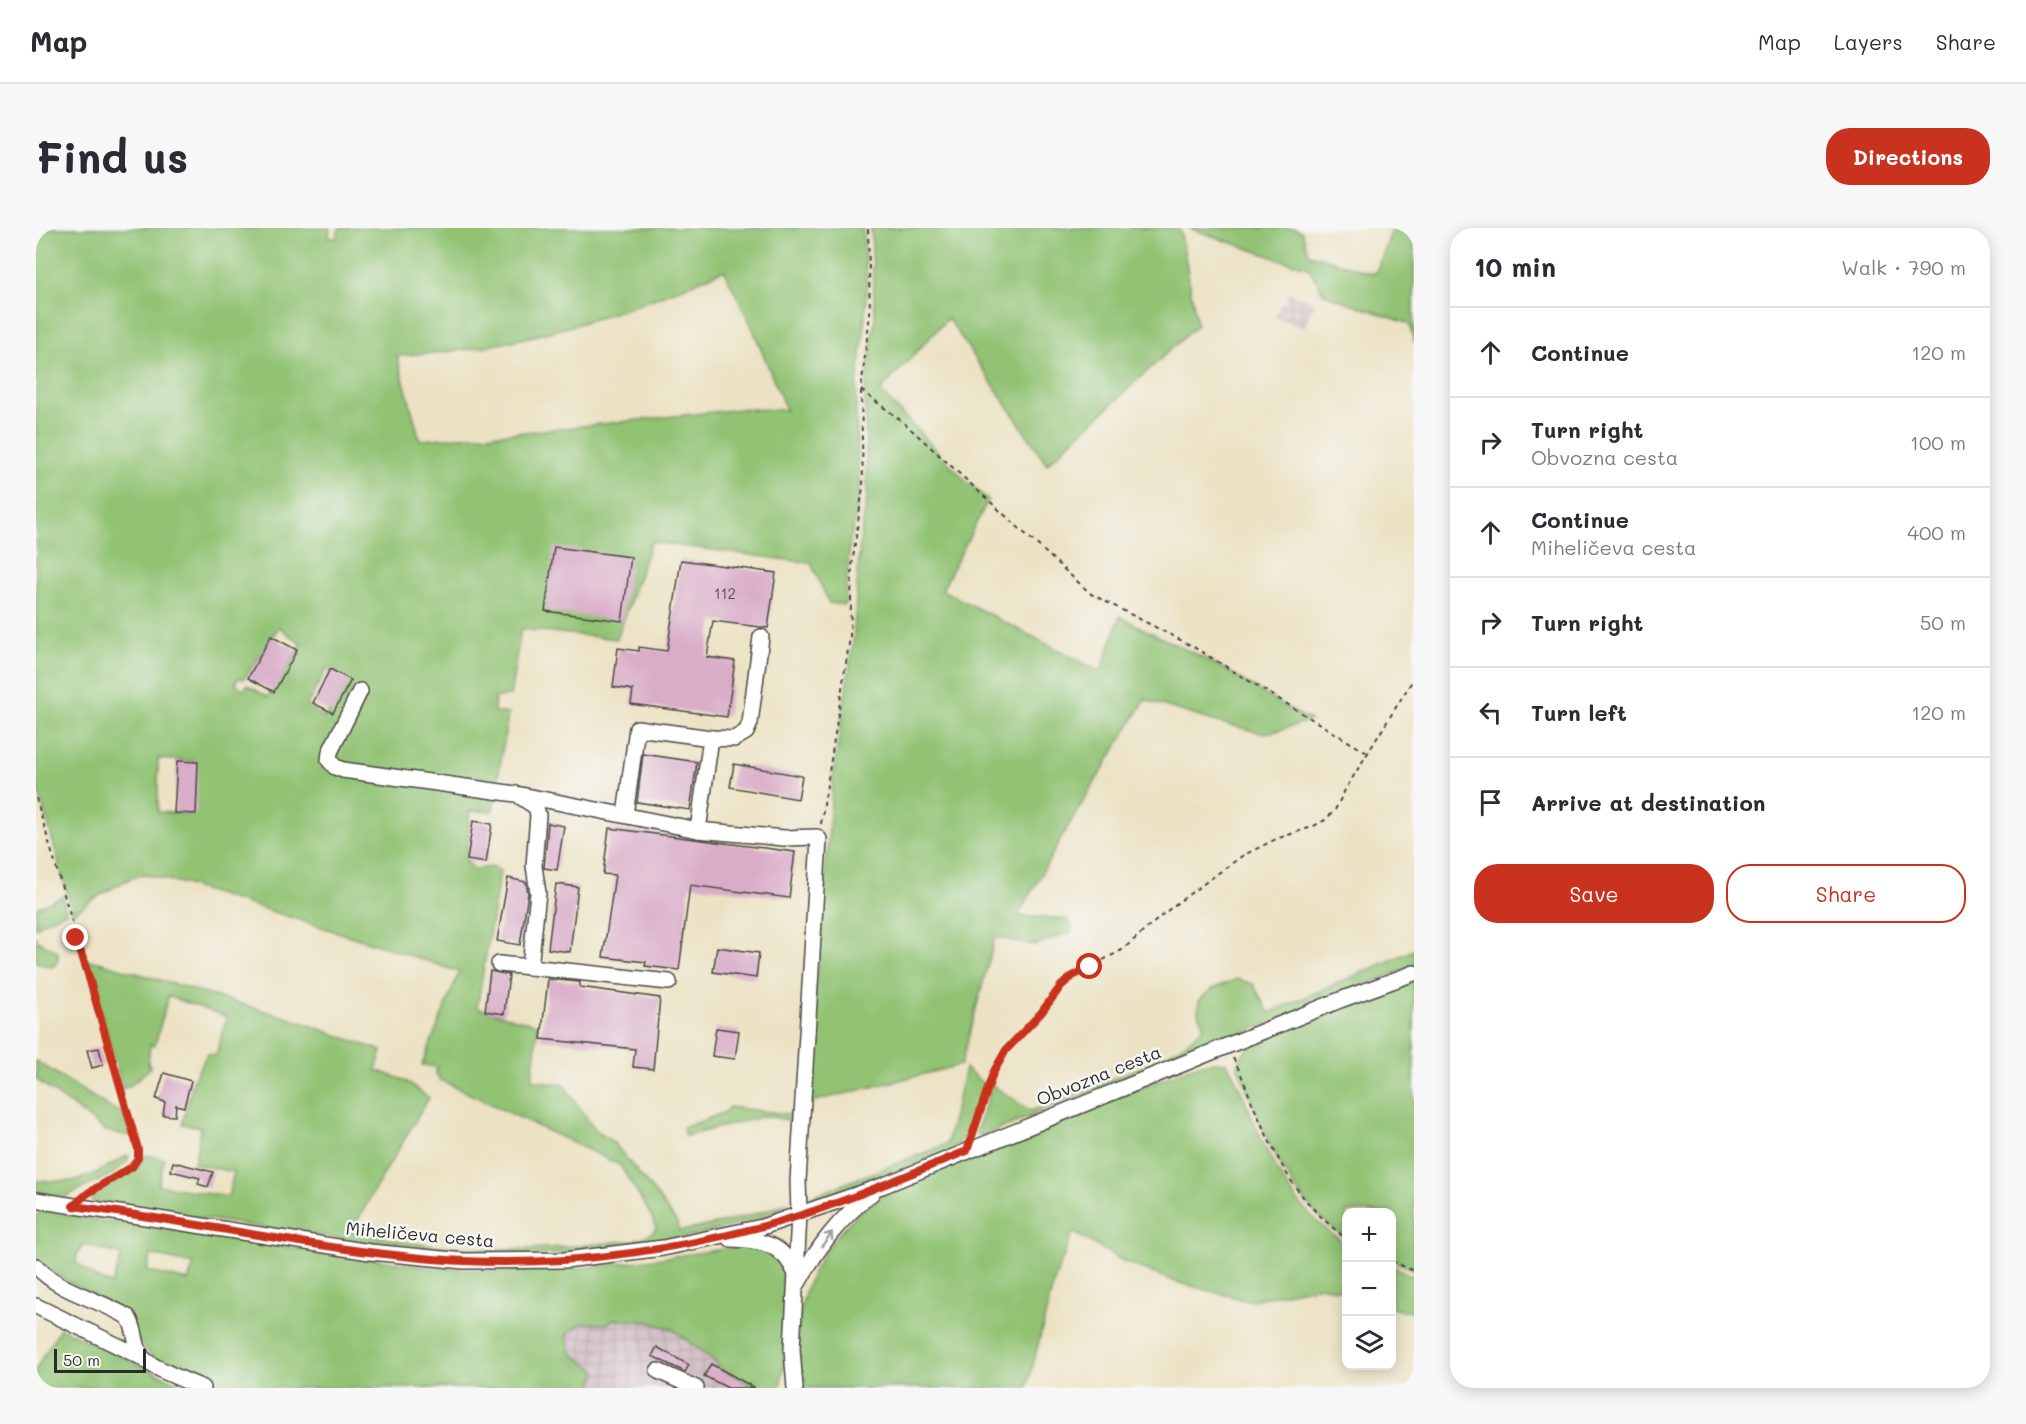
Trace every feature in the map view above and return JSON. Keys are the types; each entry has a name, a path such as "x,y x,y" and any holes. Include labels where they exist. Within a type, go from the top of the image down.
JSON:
{"street":[{"path":"625,815 637,728 734,739 746,732 750,723 761,637"},
{"path":"360,691 330,752 329,760 335,767 343,770 516,794 698,830 784,838 818,838 798,1181 799,1215 792,1385"},
{"path":"698,830 711,738"},
{"path":"516,794 536,807 538,815 534,866 538,893 530,967"},
{"path":"499,964 669,982"},
{"name":"Obvozna cesta","path":"799,1215 882,1186 1225,1046 1414,973"},
{"path":"796,1281 838,1223 882,1186"},
{"name":"Miheličeva cesta","path":"36,1200 370,1252 464,1261 513,1262 621,1254 713,1238 762,1227 799,1215"},
{"path":"713,1238 766,1243 782,1251 790,1260 796,1281"},
{"path":"36,1266 45,1276 61,1287 128,1317 134,1327 141,1357"},
{"path":"36,1306 141,1357 152,1365 203,1388"},
{"path":"658,1371 696,1388"}],"path":[{"path":"818,838 850,637 852,566 863,486 861,390 870,313 868,228"},
{"path":"861,390 903,422 1091,594 1192,646 1369,754"},
{"path":"967,1151 997,1064 1006,1050 1041,1013 1061,986 1071,977 1122,950 1173,906 1242,856 1276,839 1312,827 1325,820 1335,810 1414,678"},
{"path":"36,798 138,1149 138,1158 132,1167 88,1193 73,1206"},
{"path":"1225,1046 1235,1062 1286,1174 1311,1208 1342,1234"},
{"path":"1394,1262 1414,1271"}],"shaded area":[{"path":"1288,293 1315,302 1304,328 1275,317 1281,303 1287,302"},
{"path":"613,1319 649,1322 672,1329 717,1363 717,1367 754,1386 753,1388 592,1388 597,1371 571,1353 566,1335 583,1323 607,1324"}],"green space":[{"path":"36,228 330,228 329,237 336,239 339,228 863,228 867,286 857,386 859,487 857,511 850,540 845,605 829,603 811,563 651,542 617,639 521,629 510,696 495,697 494,712 508,714 493,811 470,811 466,861 474,869 494,867 500,871 477,1008 538,1025 532,1080 564,1085 594,1129 613,1142 658,1197 677,1223 679,1231 735,1220 788,1202 780,1208 763,1217 743,1223 647,1245 579,1252 510,1255 412,1249 92,1202 92,1197 127,1175 146,1155 164,1159 158,1185 228,1197 234,1172 194,1164 201,1127 182,1124 194,1078 207,1054 216,1055 227,1017 168,996 155,1045 150,1045 148,1064 151,1067 123,1089 86,960 292,1019 382,1051 376,1070 404,1080 429,1098 352,1231 411,1243 459,1248 508,1249 556,1248 626,1241 639,1239 656,1229 652,1217 620,1165 440,1080 436,1073 437,1067 422,1065 459,972 181,883 143,874 123,882 73,913 36,782","holes":["724,270 752,327 786,410 741,409 536,431 420,440 397,356 473,349 545,333 636,305","279,627 302,645 268,697 247,685 244,690 235,683 238,678 244,679","327,668 347,682 325,718 307,705","158,759 194,761 191,814 158,812"]},
{"path":"871,228 1180,228 1197,325 1047,464 948,318 880,391 966,481 988,500 942,590 1101,672 1120,616 1215,664 1311,720 1262,733 1145,700 1067,828 1018,916 1067,919 1072,926 1071,933 1034,945 995,937 961,1065 807,1103 833,777 853,644 860,542 867,498 865,394 875,316"},
{"path":"1189,228 1293,228 1302,232 1309,254 1375,274 1393,228 1414,228 1414,343 1409,324 1324,294 1308,267"},
{"path":"63,896 66,912 36,928 36,908"},
{"path":"36,936 37,941 57,951 58,960 52,967 36,962"},
{"path":"1414,950 1414,966 982,1136 976,1133 992,1085 1031,1111 1160,1060 1190,1040 1204,1027 1198,1013 1199,1000 1214,988 1237,979 1253,984 1269,1013"},
{"path":"1414,981 1414,1270 1396,1262 1396,1208 1342,1208 1342,1235 1325,1222 1292,1183 1267,1138 1237,1065 1253,1043"},
{"path":"36,1061 112,1109 124,1112 130,1136 106,1131 36,1079"},
{"path":"1227,1063 1269,1155 1286,1185 1306,1211 1342,1241 1342,1290 1319,1286 1248,1301 1176,1282 1125,1262 1073,1232 1055,1278 1027,1388 802,1388 798,1337 800,1313 806,1290 827,1249 858,1214 897,1187 1197,1065"},
{"path":"965,1068 985,1085 970,1129 950,1151 837,1193 820,1198 810,1197 947,1144"},
{"path":"729,1107 795,1115 795,1121 765,1116 685,1136 683,1128 725,1112"},
{"path":"128,1155 128,1161 112,1174 65,1197 36,1192 36,1181 73,1181 96,1173"},
{"path":"41,1211 427,1267 478,1270 565,1269 738,1247 755,1248 774,1256 787,1276 784,1365 780,1388 753,1388 717,1367 717,1363 672,1329 649,1322 613,1319 607,1324 583,1323 566,1335 571,1353 597,1371 592,1388 214,1388 156,1361 104,1300 41,1267 36,1257 36,1216","holes":["84,1244 122,1255 112,1284 97,1279 76,1262 77,1254","151,1255 194,1264 188,1281 147,1271"]},
{"path":"1396,1268 1414,1277 1414,1312 1396,1309"},
{"path":"60,1328 174,1381 183,1388 36,1388 36,1369"}],"building":[{"path":"554,547 631,557 622,621 545,611"},
{"path":"681,560 776,573 768,628 713,621 707,657 735,661 727,717 631,704 633,690 613,687 618,648 639,651 639,647 667,651"},
{"path":"271,636 297,650 274,692 248,678"},
{"path":"330,669 351,680 333,713 313,703"},
{"path":"643,754 697,762 690,810 637,802"},
{"path":"177,761 198,762 196,814 174,813"},
{"path":"734,764 802,776 798,799 730,787"},
{"path":"473,821 492,824 486,863 467,860"},
{"path":"548,823 564,826 557,870 544,868"},
{"path":"609,828 795,852 789,898 690,885 679,970 645,966 646,962 603,957 615,875 603,874"},
{"path":"508,878 526,882 528,893 520,945 497,941"},
{"path":"556,884 578,887 570,952 548,949"},
{"path":"717,947 759,953 756,978 713,972"},
{"path":"490,971 509,975 504,1014 485,1011"},
{"path":"548,979 580,982 580,987 660,998 653,1069 633,1067 635,1049 541,1039"},
{"path":"716,1028 739,1031 735,1059 712,1056"},
{"path":"99,1048 103,1065 92,1068 87,1050"},
{"path":"164,1073 191,1081 184,1107 176,1105 175,1116 163,1115 165,1102 156,1099"},
{"path":"173,1162 213,1172 208,1187 198,1184 200,1178 171,1171"},
{"path":"657,1347 689,1365 685,1372 652,1356"},
{"path":"711,1364 755,1388 728,1388 704,1376"}],"route":[{"path":"76,938 138,1149 138,1158 132,1167 120,1176 88,1193 73,1206 370,1252 464,1261 564,1260 663,1248 713,1238 762,1227 799,1215 882,1186 967,1151 993,1073 1006,1050 1041,1013 1061,986 1071,977 1090,967"}]}
